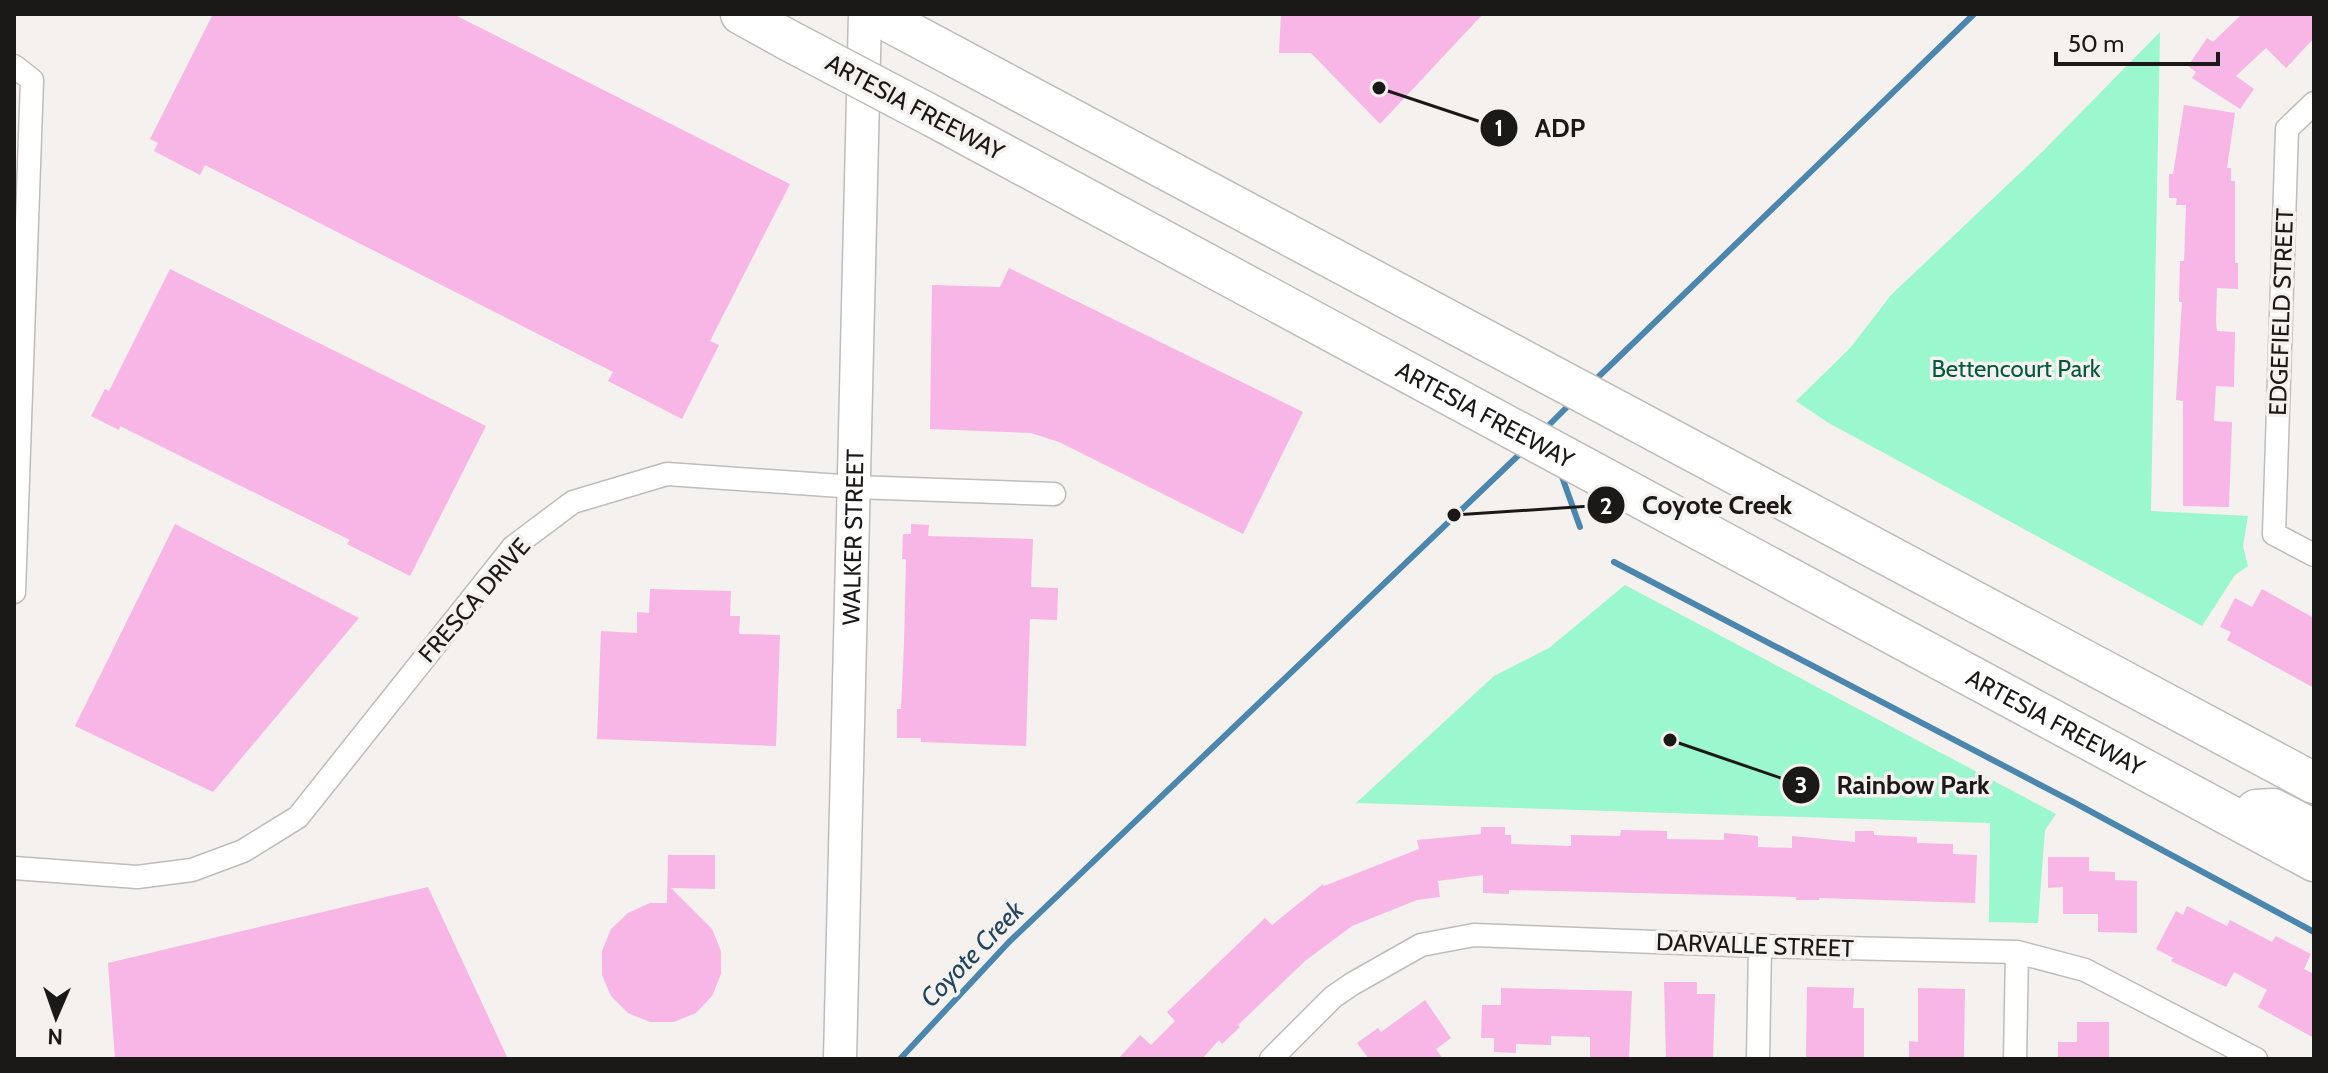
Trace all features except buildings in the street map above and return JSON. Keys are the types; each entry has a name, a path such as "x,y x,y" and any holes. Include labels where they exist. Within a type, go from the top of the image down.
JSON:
{"highway":[{"name":"ARTESIA FREEWAY","path":"741,14 2314,861"},
{"path":"875,15 2314,783"},
{"path":"2128,684 2147,715 2314,804"},
{"path":"2224,814 2273,809 2314,830"}],"main road":[{"name":"WALKER STREET","path":"840,1059 855,487 875,15"}],"street":[{"path":"14,66 32,80 14,592"},
{"name":"EDGEFIELD STREET","path":"2314,103 2287,129 2274,534 2314,555"},
{"name":"FRESCA DRIVE","path":"14,868 137,877 192,870 243,851 298,817 513,547 573,502 667,474 855,487 1054,494"},
{"name":"DARVALLE STREET","path":"1271,1059 1333,997 1385,964 1421,945 1474,935 2017,952 2085,970 2256,1059"},
{"path":"1758,1059 1760,946"},
{"path":"2015,1059 2017,952"}],"green space":[{"name":"Bettencourt Park","path":"2160,32 2151,511 2248,516 2243,546 2248,566 2235,575 2202,626 1827,422 1796,401 1851,347 1891,295 2040,154"},
{"path":"1625,585 2056,814 2045,830 2038,923 1989,922 1990,823 1356,803 1494,676 1549,648"}],"waterway":[{"name":"Coyote Creek","path":"1592,383 1974,14"},
{"name":"Coyote Creek","path":"1543,431 1572,402"},
{"name":"Coyote Creek","path":"900,1059 1009,942 1524,450"},
{"path":"1561,474 1580,527"},
{"path":"1614,562 2314,932"}],"place":[{"name":"ADP","path":"1379,88"},
{"name":"Coyote Creek","path":"1454,515"},
{"name":"Rainbow Park","path":"1670,740"}]}
